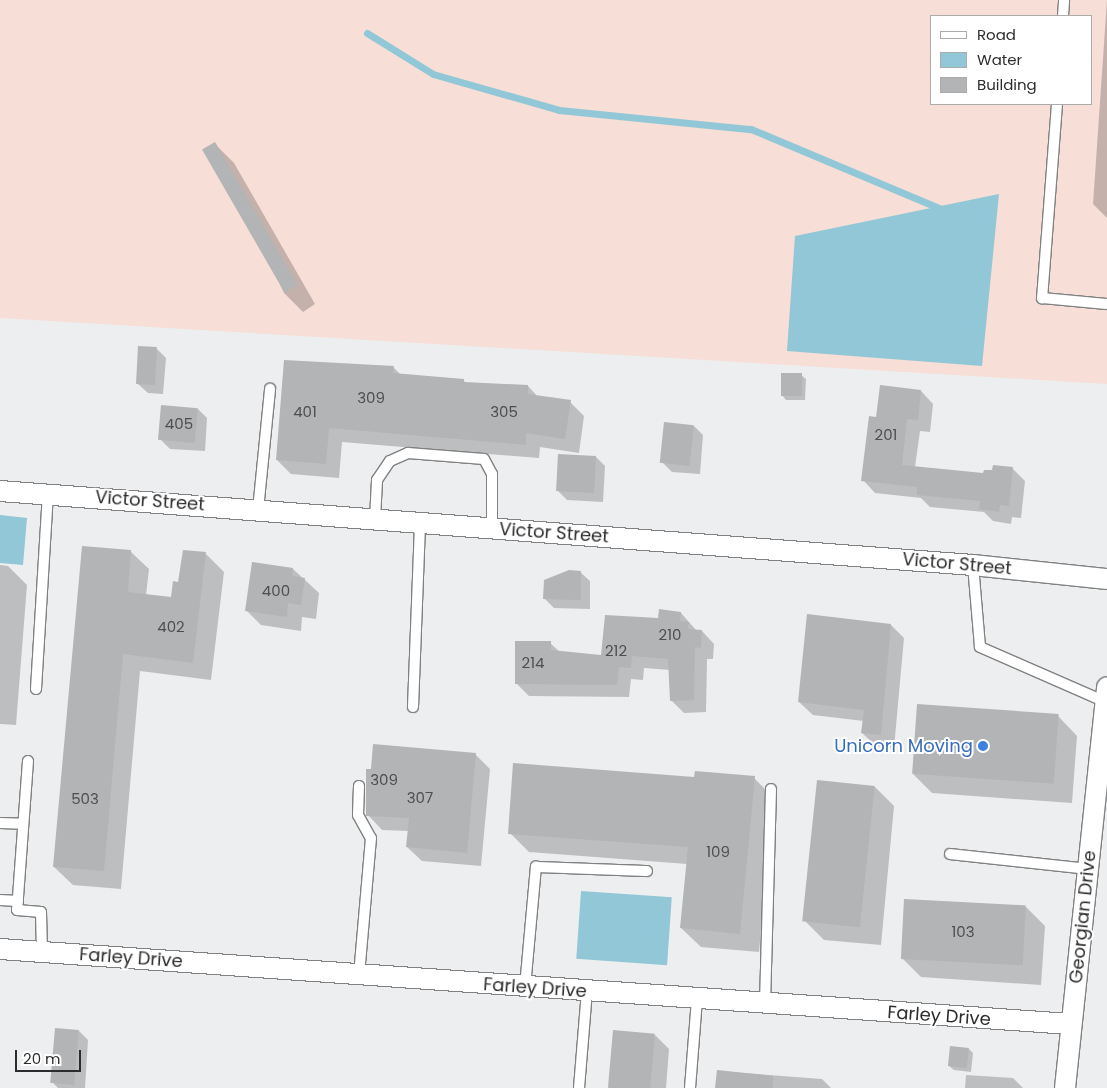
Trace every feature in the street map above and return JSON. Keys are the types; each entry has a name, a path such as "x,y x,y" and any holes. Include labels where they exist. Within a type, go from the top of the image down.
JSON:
{"street":[{"name":"Victor Street","path":"0,490 973,565 1107,579"},
{"name":"Georgian Drive","path":"1065,1088 1088,869 1104,758 1106,695"},
{"name":"Farley Drive","path":"0,949 586,992 1071,1024"}],"lane":[{"path":"1063,15 1064,0"},
{"path":"1057,105 1042,298 1107,304"},
{"path":"258,510 270,389"},
{"path":"375,519 377,480 390,461 408,453 484,459 492,474 492,528"},
{"path":"36,689 48,493"},
{"path":"413,707 420,522"},
{"path":"973,565 980,648 1106,695"},
{"path":"28,761 17,910 41,912 42,952"},
{"path":"358,786 358,814 371,838 359,974"},
{"path":"765,1004 771,789"},
{"path":"0,823 23,824"},
{"path":"950,854 1088,869"},
{"path":"525,987 536,867 646,871"},
{"path":"0,900 18,901"},
{"path":"579,1088 586,992"},
{"path":"690,1088 697,999"}],"shaded area":[{"path":"0,0 1107,0 1107,384 0,318"}],"water":[{"path":"999,194 982,366 787,351 795,236"},
{"path":"0,515 27,518 23,565 0,563"},
{"path":"581,891 672,897 667,965 576,959"}],"building":[{"path":"215,142 298,285 285,292 202,150"},
{"path":"138,346 157,347 155,385 136,384"},
{"path":"284,360 394,366 393,373 464,379 464,382 528,385 528,394 571,400 565,439 526,433 526,445 329,428 326,464 276,460"},
{"path":"781,373 802,373 802,396 781,396"},
{"path":"880,385 921,390 918,420 907,419 902,465 983,473 984,470 992,470 993,465 1013,467 1009,506 1000,505 999,512 979,509 980,501 917,495 917,487 861,481 869,416 876,417"},
{"path":"161,405 198,408 195,443 158,440"},
{"path":"664,422 694,425 690,466 660,463"},
{"path":"558,454 596,456 594,493 556,491"},
{"path":"82,546 131,550 128,592 171,597 173,581 178,582 183,550 206,552 193,663 123,654 104,871 53,867"},
{"path":"252,562 293,568 292,576 305,578 301,605 288,603 287,617 245,611"},
{"path":"569,570 581,571 581,600 543,599 544,580"},
{"path":"659,609 681,612 680,621 689,622 688,629 702,630 701,648 695,647 694,700 670,701 668,659 632,656 631,668 619,667 617,685 515,684 515,641 551,641 551,650 601,655 605,615 658,618"},
{"path":"807,614 891,624 881,735 861,733 864,710 798,702"},
{"path":"917,704 1059,714 1054,784 912,774"},
{"path":"373,744 476,753 467,853 406,847 409,818 366,816 366,769 371,769"},
{"path":"513,763 694,777 695,771 755,776 740,934 680,928 688,847 508,834"},
{"path":"817,780 875,786 860,927 802,921"},
{"path":"904,899 1026,905 1023,965 901,959"},
{"path":"55,1028 79,1030 74,1085 50,1083"},
{"path":"613,1030 655,1034 650,1088 608,1088"},
{"path":"950,1046 969,1048 967,1068 948,1066"},
{"path":"717,1070 773,1076 773,1088 715,1088"}],"waterway":[{"path":"367,33 433,74 559,110 751,129 944,210"}],"place":[{"name":"Unicorn Moving","path":"983,746"}]}
